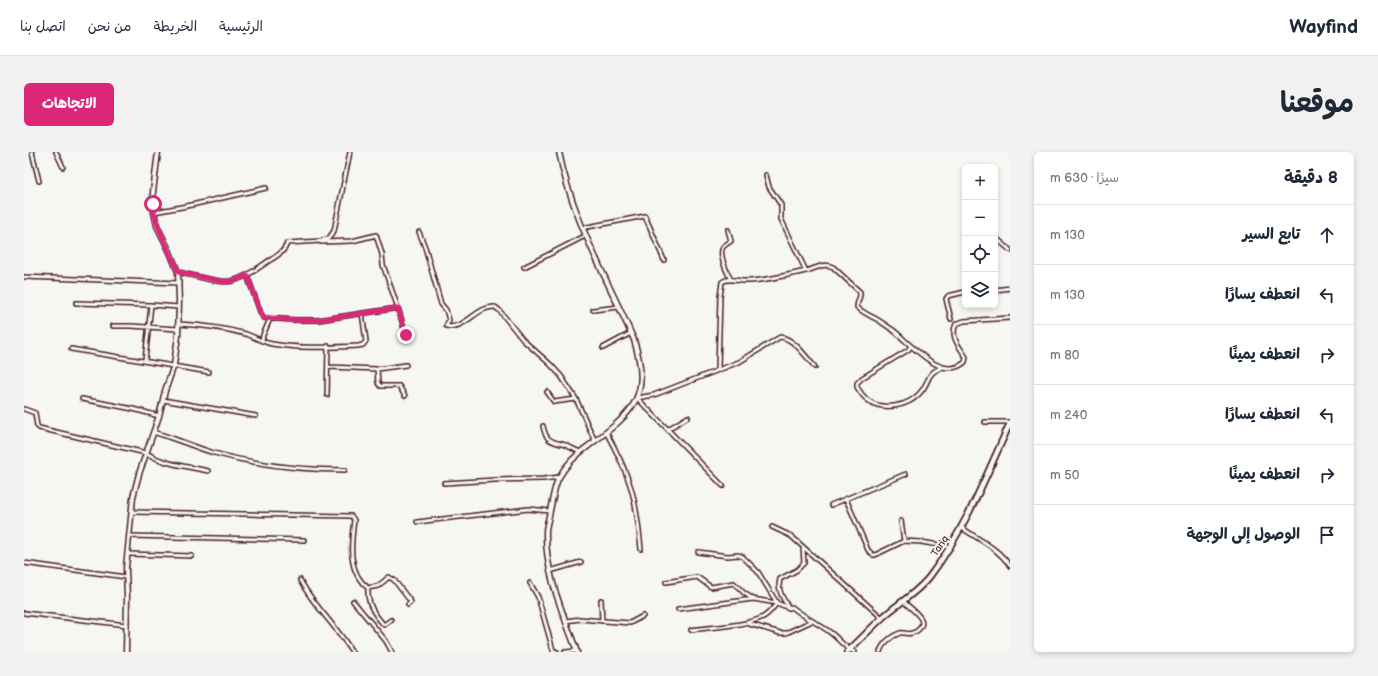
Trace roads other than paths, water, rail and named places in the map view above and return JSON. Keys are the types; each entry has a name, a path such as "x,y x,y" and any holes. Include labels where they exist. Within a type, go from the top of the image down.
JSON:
{"main road":[{"name":"Tariq","path":"848,651 882,618 929,578 951,547 962,528 1010,422"}],"street":[{"path":"32,152 40,180"},
{"path":"56,152 63,167"},
{"path":"126,652 126,577 131,512 135,486 159,416 174,365 177,347 179,307 178,272 157,226 154,212 153,192 158,152"},
{"path":"286,248 287,243 329,238 334,231 350,152"},
{"path":"559,152 571,197 585,236 631,333 639,361 640,386 638,398 627,413 606,432 580,452 566,466 559,477 554,492 546,530 547,553 556,594 577,652 565,652"},
{"path":"766,175 769,187 781,205 781,219 806,271"},
{"path":"154,212 266,188"},
{"path":"582,228 644,216 664,260"},
{"path":"728,230 731,241 724,246 721,253 731,280"},
{"path":"419,232 425,247 441,304 446,310 449,320 446,326 452,327 459,325 486,308 495,307 523,340 561,376 576,399 595,441"},
{"path":"178,272 224,282 234,281 247,275 277,256 286,248 300,243 352,240 376,235 382,254 383,265 406,335"},
{"path":"524,267 585,236"},
{"path":"998,240 1010,250"},
{"path":"718,370 721,287 722,282 725,280 756,280 806,271 829,264 860,292 857,307 861,311 879,320 911,346 936,364 943,367 957,368 965,362 966,357 957,343 953,332 956,324 964,321 1010,318"},
{"path":"247,275 261,314 264,318 318,320 398,308"},
{"path":"24,277 179,283"},
{"path":"998,290 1010,288"},
{"path":"951,319 946,298 953,294 962,292"},
{"path":"76,303 151,304 179,307"},
{"path":"145,360 151,304"},
{"path":"593,310 619,307"},
{"path":"178,324 220,328 247,334 272,344 293,346 358,346 365,344 366,341 362,313"},
{"path":"262,341 262,335 270,319"},
{"path":"112,326 178,329"},
{"path":"602,348 631,333"},
{"path":"638,398 654,395 739,362 780,337 784,337 796,346 815,367"},
{"path":"327,395 329,367 328,346"},
{"path":"911,346 908,350 862,378 857,383 857,387 870,402 887,406 909,402 921,392 929,375 943,367"},
{"path":"71,348 209,372"},
{"path":"329,367 377,369 406,366"},
{"path":"377,369 378,383 380,386 399,386 405,396"},
{"path":"547,392 554,402 576,399"},
{"path":"638,398 723,486"},
{"path":"82,399 133,409 159,416"},
{"path":"163,400 256,416"},
{"path":"24,409 35,413 37,426 39,428 146,453 161,461 208,471"},
{"path":"668,429 688,417"},
{"path":"985,422 1010,422"},
{"path":"543,426 544,434 551,441 580,452"},
{"path":"153,432 202,449 240,459 286,467 346,470"},
{"path":"606,432 620,458 632,489 641,549"},
{"path":"831,505 906,474"},
{"path":"444,483 495,480 544,480 559,477"},
{"path":"846,499 868,550 873,555 904,541 951,547"},
{"path":"417,522 528,509 550,511"},
{"path":"131,512 351,516 354,520 351,545 352,559 361,583 368,588 378,586 389,577 394,580 411,602 408,605"},
{"path":"901,521 904,541"},
{"path":"772,527 790,536 882,618"},
{"path":"962,528 1008,559 1010,566"},
{"path":"129,536 304,540"},
{"path":"789,608 780,593 779,583 780,579 797,570 804,564 803,548"},
{"path":"698,552 728,556 738,555 743,557 758,572 777,603"},
{"path":"128,554 192,556"},
{"path":"550,571 581,562"},
{"path":"24,563 126,577"},
{"path":"666,582 697,577 711,586 734,583 744,593 753,599"},
{"path":"300,580 313,602 342,636 352,652"},
{"path":"530,584 538,597 553,650 557,652"},
{"path":"368,588 371,608 384,625 391,620"},
{"path":"678,609 753,599 777,603 789,608 792,607 830,632 848,651 855,652"},
{"path":"601,600 602,621"},
{"path":"353,601 383,637 392,652"},
{"path":"880,652 882,647 894,636 900,633 912,633 922,624 922,620 919,616 903,601"},
{"path":"691,630 745,623 763,617 777,603"},
{"path":"24,612 127,624"},
{"path":"566,621 580,619 630,624 643,616"},
{"path":"745,623 786,634 812,621"}]}
